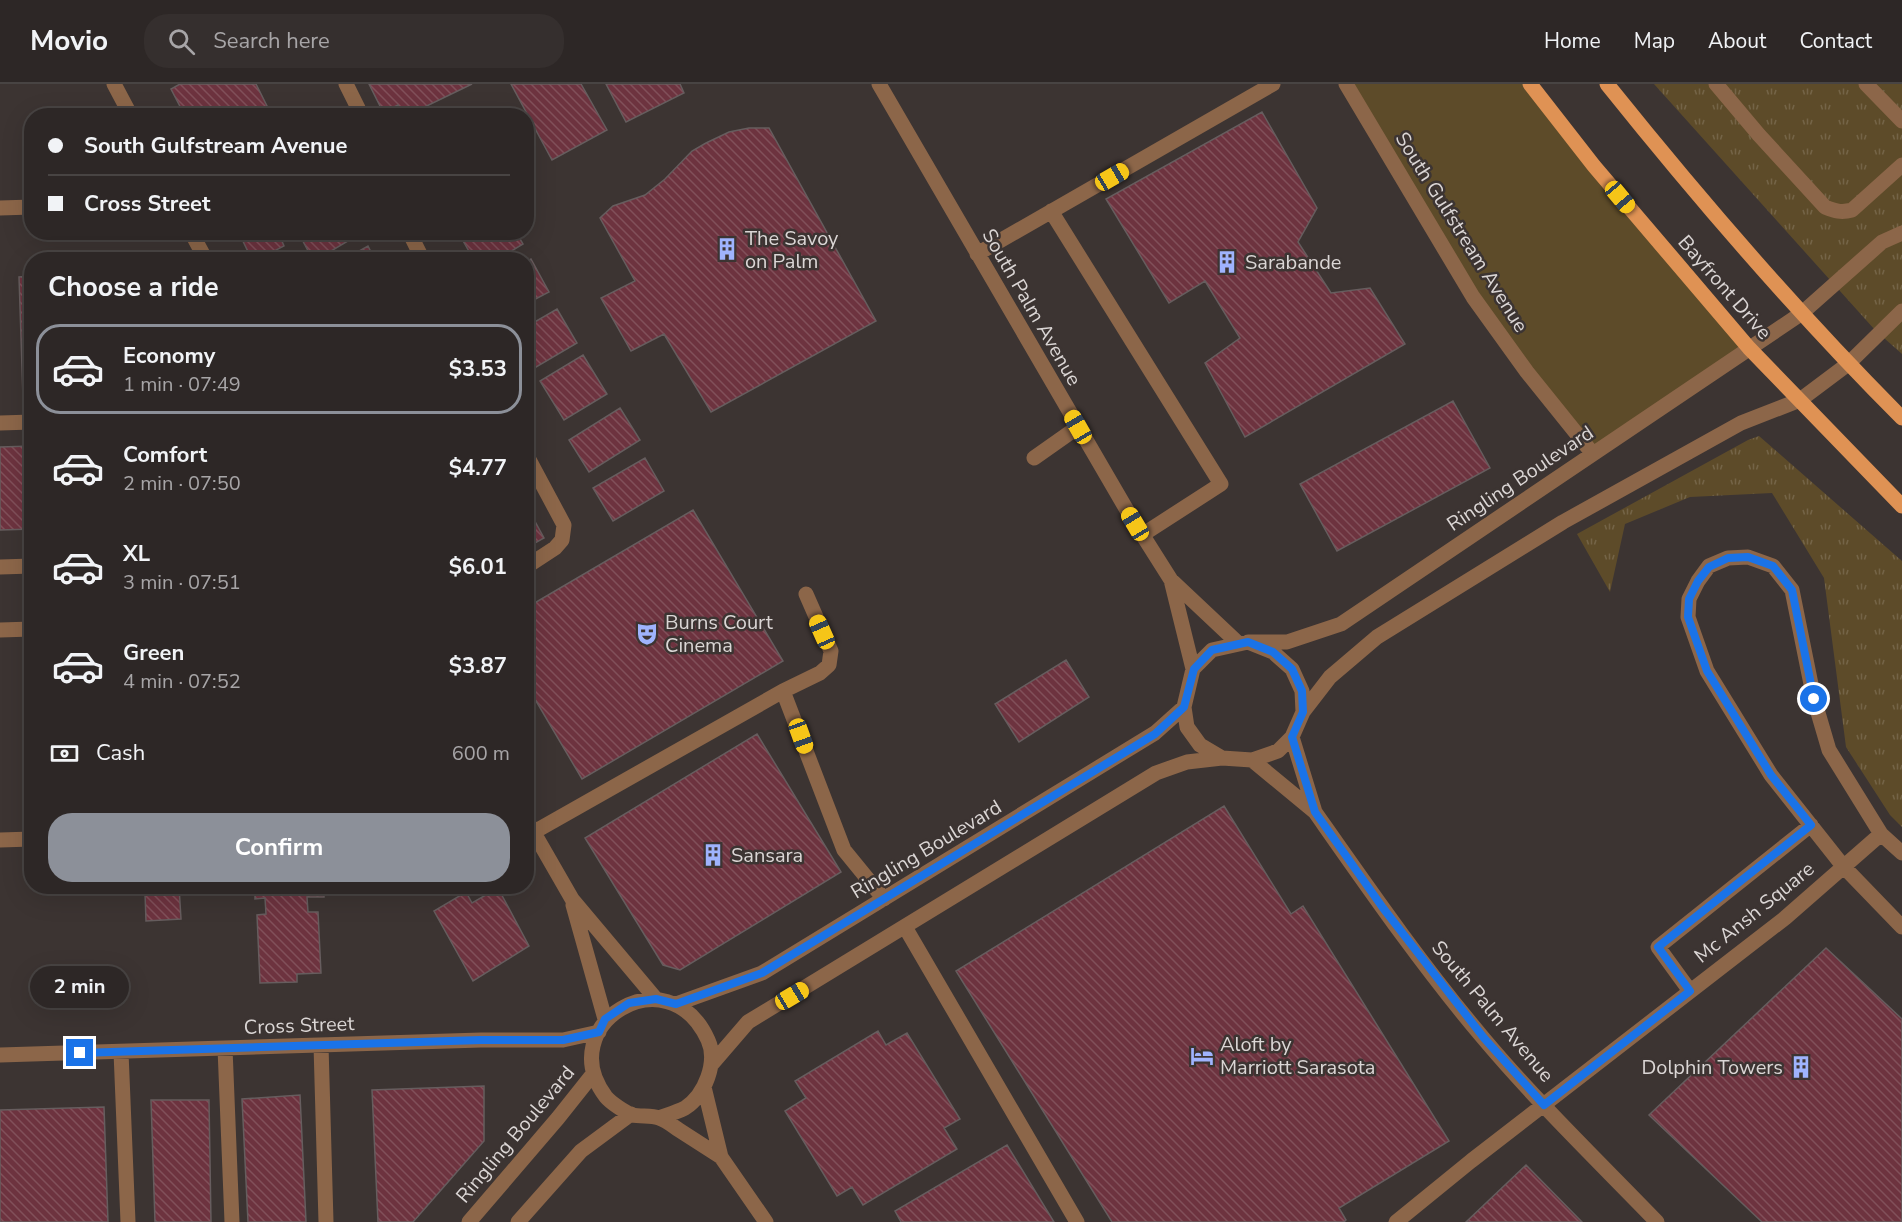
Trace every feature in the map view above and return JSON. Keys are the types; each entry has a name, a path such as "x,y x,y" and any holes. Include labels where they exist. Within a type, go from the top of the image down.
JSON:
{"main road":[{"name":"Bayfront Drive","path":"1530,84 1594,166 1749,348 1902,507"},
{"name":"Bayfront Drive","path":"1607,84 1719,221 1848,364 1902,418"}],"street":[{"path":"114,84 127,108"},
{"path":"346,84 358,108"},
{"path":"978,254 1274,84"},
{"name":"South Gulfstream Avenue","path":"1347,84 1473,297 1527,372 1593,453"},
{"path":"1716,84 1825,207 1833,211 1852,210 1902,165"},
{"path":"1866,84 1902,121"},
{"name":"South Palm Avenue","path":"884,86 1078,427 1171,580 1243,643"},
{"path":"0,208 24,207"},
{"path":"1051,212 1221,484 1142,535"},
{"name":"Ringling Boulevard","path":"1194,669 1212,650 1243,643 1287,642 1341,624 1802,313 1882,242 1902,233"},
{"path":"711,1065 748,1022 1156,773 1187,762 1222,758 1252,760 1278,751 1292,737 1303,712 1330,677 1377,637 1594,504 1741,423 1800,400 1848,364 1902,310"},
{"path":"0,423 24,422"},
{"path":"1034,458 1078,427"},
{"path":"534,469 564,525 562,540 555,548 534,562"},
{"path":"1902,853 1881,834 1829,750 1814,699 1792,590 1773,566 1748,557 1728,558 1709,567 1698,581 1689,599 1688,617 1707,671 1771,775 1843,866 1902,927"},
{"path":"0,567 24,566"},
{"name":"South Palm Avenue","path":"1171,580 1194,669"},
{"path":"534,824 783,691 820,674 829,665 831,651 806,594"},
{"path":"0,630 24,629"},
{"path":"1243,643 1273,652 1292,669 1302,691 1303,712"},
{"path":"1194,669 1184,707 1187,727 1200,745 1222,758"},
{"path":"783,691 844,850 884,899"},
{"name":"Ringling Boulevard","path":"676,1004 762,973 1155,734 1184,707"},
{"name":"South Palm Avenue","path":"1292,737 1315,812"},
{"name":"South Palm Avenue","path":"1252,760 1315,812 1383,908 1484,1038 1544,1105 1657,1222"},
{"path":"1690,991 1658,947 1811,825"},
{"path":"534,833 572,899 656,999"},
{"name":"Mc Ansh Square","path":"1396,1222 1785,918 1881,834"},
{"path":"0,840 24,839"},
{"path":"572,899 602,1026"},
{"path":"905,927 1077,1222"},
{"path":"659,1118 686,1107 704,1087 711,1065 710,1044 701,1025 676,1004 656,999 629,1003 602,1026 593,1045 593,1074 607,1098 631,1114 659,1118 721,1157"},
{"name":"Cross Street","path":"0,1055 481,1040 563,1040 602,1026"},
{"path":"321,1045 326,1222"},
{"path":"225,1048 232,1222"},
{"path":"121,1052 128,1222"},
{"name":"Ringling Boulevard","path":"469,1222 593,1074"},
{"path":"704,1087 721,1157 766,1222"},
{"path":"518,1222 581,1151 631,1114"}],"green space":[{"path":"1347,84 1530,84 1749,348 1593,454 1527,372"},
{"path":"1654,84 1902,84 1902,354 1875,330"},
{"path":"1759,436 1902,561 1902,827 1890,815 1846,747 1824,578 1772,493 1690,497 1625,524 1610,592 1577,534"}],"building":[{"path":"180,84 256,84 268,108 181,108 171,89"},
{"path":"369,84 472,84 422,108 399,108 398,105 392,108 381,108"},
{"path":"511,84 581,84 607,130 552,160 534,127 534,108 524,108"},
{"path":"606,84 680,84 684,93 626,122"},
{"name":"Sarabande","path":"1262,112 1317,208 1298,242 1331,293 1370,288 1405,344 1245,437 1205,363 1240,338 1205,281 1169,303 1106,199"},
{"name":"The Savoy on Palm","path":"749,128 769,128 876,321 711,412 664,334 631,351 601,298 635,281 600,218 613,206 645,195 665,179 692,151 729,132"},
{"path":"242,240 281,240 284,246 272,252 248,252"},
{"path":"302,240 350,240 329,252 309,252"},
{"path":"463,240 521,240 523,244 510,252 469,252"},
{"path":"368,246 371,252 357,252"},
{"path":"534,264 549,292 534,300"},
{"path":"19,277 24,277 23,398"},
{"path":"557,309 577,343 534,368 534,322"},
{"path":"583,355 607,394 564,420 540,381"},
{"path":"1453,401 1490,468 1337,551 1300,484"},
{"path":"620,408 640,440 589,472 569,440"},
{"path":"24,446 24,529 0,530 0,447"},
{"path":"645,458 664,491 613,521 593,488"},
{"name":"Burns Court Cinema","path":"693,510 783,661 582,779 534,698 534,603"},
{"path":"534,520 544,538 534,544"},
{"path":"1066,660 1089,697 1019,742 995,704"},
{"name":"Sansara","path":"757,734 841,872 680,970 663,965 585,838"},
{"name":"Aloft by Marriott Sarasota","path":"1224,806 1291,914 1303,906 1449,1141 1339,1208 1346,1220 1344,1222 1112,1222 956,971"},
{"path":"145,894 179,894 181,919 146,921"},
{"path":"255,894 324,894 324,897 307,897 308,912 318,912 321,973 297,974 297,982 260,983 257,915 266,914 265,898 255,899"},
{"path":"463,894 467,894 472,903 488,894 501,894 529,946 473,981 434,911"},
{"name":"Dolphin Towers","path":"1826,948 1902,1019 1902,1222 1762,1222 1649,1115"},
{"path":"878,1031 886,1045 907,1033 960,1119 944,1128 957,1149 863,1205 852,1187 837,1196 785,1111 806,1098 795,1081"},
{"path":"484,1086 484,1141 413,1222 378,1222 372,1090"},
{"path":"300,1095 306,1222 248,1222 242,1099"},
{"path":"151,1100 209,1100 211,1222 155,1222"},
{"path":"104,1107 108,1222 0,1222 0,1110"},
{"path":"1007,1145 1054,1222 901,1222 895,1211"},
{"path":"1526,1165 1582,1222 1466,1222"}],"place":[{"name":"The Savoy on Palm","path":"727,249"},
{"name":"Sarabande","path":"1227,262"},
{"name":"Burns Court Cinema","path":"647,634"},
{"name":"Sansara","path":"713,855"},
{"name":"Aloft by Marriott Sarasota","path":"1202,1056"},
{"name":"Dolphin Towers","path":"1801,1067"}],"route":[{"path":"80,1053 481,1040 563,1040 599,1032 605,1019 629,1003 656,999 676,1004 762,973 1155,734 1184,707 1194,669 1212,650 1248,642 1273,652 1292,669 1302,691 1303,712 1292,737 1315,812 1383,908 1484,1038 1544,1105 1690,991 1658,947 1811,825 1771,775 1707,671 1688,617 1689,599 1698,581 1709,567 1728,558 1748,557 1773,566 1792,590 1814,699"}]}
